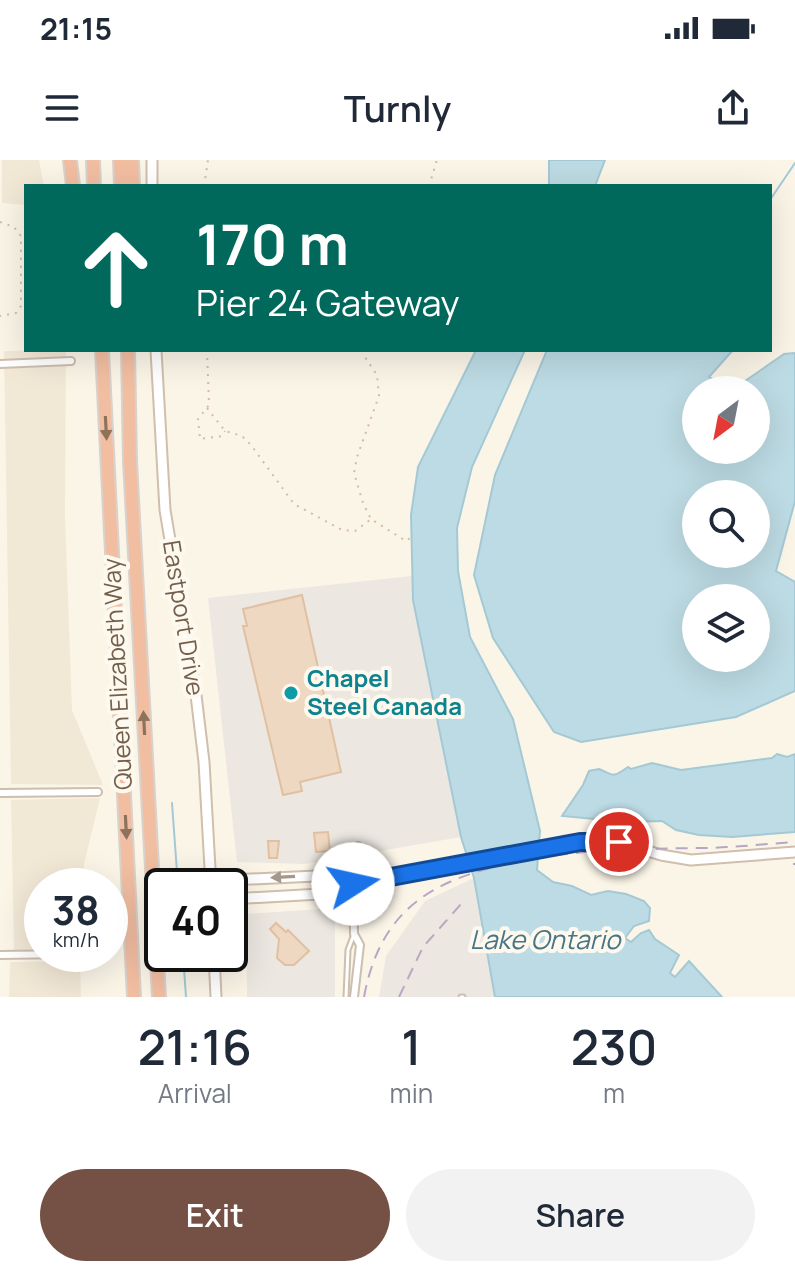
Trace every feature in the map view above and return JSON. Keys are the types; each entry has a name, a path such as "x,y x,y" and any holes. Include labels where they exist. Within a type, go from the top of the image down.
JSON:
{"highway":[{"path":"70,160 73,184"},
{"path":"93,160 94,184"},
{"path":"120,160 121,184"},
{"path":"132,160 133,184"},
{"name":"Queen Elizabeth Way","path":"102,352 134,997"},
{"name":"Queen Elizabeth Way","path":"128,352 130,462 159,997"}],"street":[{"path":"152,160 152,184"},
{"name":"Eastport Drive","path":"156,352 165,510 196,695 210,868"},
{"path":"0,364 71,361"},
{"path":"0,793 98,792"},
{"path":"248,898 338,893 353,884 607,840 691,860 795,852"},
{"path":"354,997 360,945 354,934 353,884 358,846"},
{"path":"248,881 336,875 353,884"},
{"path":"0,955 24,955"},
{"path":"215,972 216,997"}],"lane":[{"path":"346,997 348,950 354,934"}],"path":[{"path":"204,184 208,160"},
{"path":"430,184 437,160"},
{"path":"0,222 14,227 21,236 21,306 16,313 0,316"},
{"path":"207,352 207,408 225,431 242,436 294,504 342,530 355,531 371,519"},
{"path":"364,352 377,375 379,396 354,473 371,519 406,541 410,538"},
{"path":"207,408 198,419 200,439 222,436 225,431"}],"shaded area":[{"path":"2,160 39,160 44,184 24,184 24,205 2,203"},
{"path":"4,351 66,352 65,515 72,710 103,785 11,784"},
{"path":"412,576 413,600 461,837 305,864 237,862 208,598"},
{"path":"100,798 84,868 24,868 24,950 14,950 11,800"},
{"path":"474,878 495,997 379,997 386,956 425,901"},
{"path":"335,908 335,997 247,997 248,914"},
{"path":"10,962 24,962 24,972 80,972 81,997 9,997"}],"water":[{"path":"549,160 605,160 596,184 549,184"},
{"name":"Lake Ontario","path":"475,352 524,352 472,467 457,528 458,571 470,637 513,719 540,831 537,870 553,882 591,895 608,891 644,901 650,908 649,921 634,926 625,938 631,942 649,930 655,939 679,955 670,973 675,977 689,961 722,997 495,997 474,878 461,837 413,600 411,515 418,467"},
{"path":"546,352 731,352 710,376 682,376 682,464 770,464 770,376 752,376 784,354 795,353 795,501 776,571 795,582 795,691 736,717 581,742 554,732 493,638 474,575 495,475"},
{"path":"777,754 787,757 795,754 795,832 732,837 699,835 676,830 662,821 627,822 562,816 589,771 599,769 615,774 628,767 631,769 652,763 681,770 772,758"}],"building":[{"name":"Chapel Steel Canada","path":"302,595 341,772 300,782 302,791 283,795 243,626 247,626 243,609"},
{"path":"328,832 330,851 316,852 314,833"},
{"path":"268,841 279,841 277,858 269,858"},
{"path":"276,923 286,932 288,930 309,951 294,965 285,965 277,958 279,939 270,929"}],"waterway":[{"path":"772,197 795,163"},
{"path":"172,803 177,868"},
{"path":"184,972 186,997"}],"railway":[{"path":"364,997 372,965 384,939 399,918 418,900 464,876 522,861 566,854 795,842"},
{"path":"399,997 423,947 462,903"}],"place":[{"name":"Chapel Steel Canada","path":"291,693"}],"route":[{"path":"353,884 580,842 619,842"}]}
